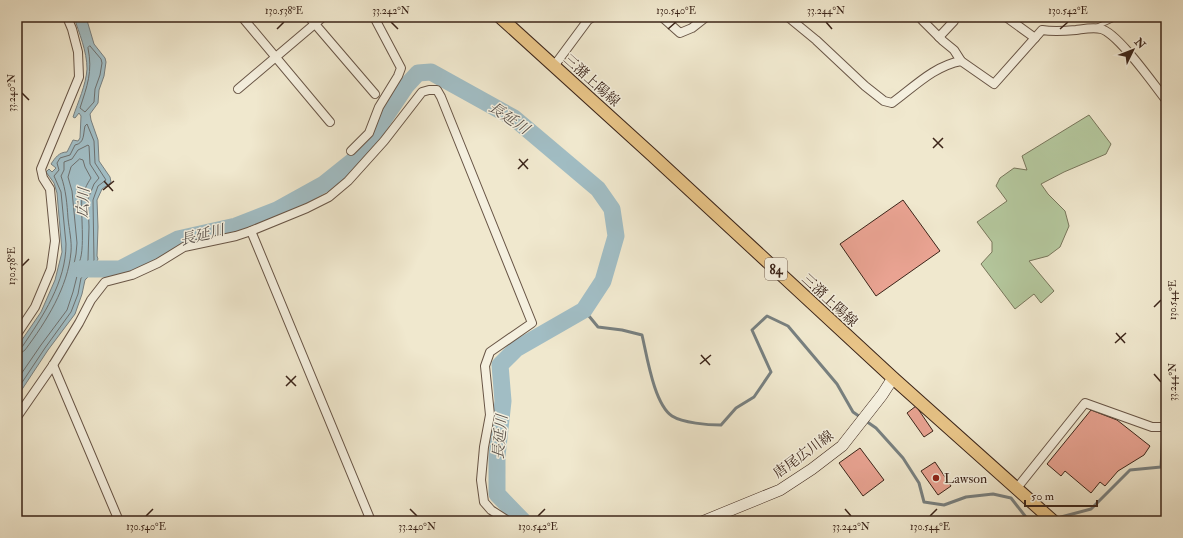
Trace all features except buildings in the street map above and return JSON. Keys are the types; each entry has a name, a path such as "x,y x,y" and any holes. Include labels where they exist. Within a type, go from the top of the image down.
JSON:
{"main road":[{"name":"三潴上陽線","path":"500,17 893,378 1053,521"},
{"name":"唐尾広川線","path":"704,521 780,490 812,469 842,446 882,396 893,378"}],"street":[{"path":"17,334 36,307 51,269 55,241 51,196 50,189 43,178 41,169 79,77 78,52 67,17"},
{"path":"242,17 330,122"},
{"path":"309,17 375,94"},
{"path":"238,89 323,17"},
{"path":"351,152 369,133 379,107 398,76 401,68 374,17"},
{"path":"554,66 588,20 592,17"},
{"path":"662,17 680,32 692,28 706,17"},
{"path":"788,17 816,40 865,86 884,101 892,103 938,69 950,63 961,60"},
{"path":"1006,17 1035,38"},
{"path":"922,20 954,50 961,60 994,84 1042,30 1055,32 1094,28 1103,29 1126,51 1166,100"},
{"path":"939,37 954,22"},
{"path":"17,417 53,365 79,323 91,300 105,282 132,275 158,263 184,247 236,236 251,231 307,208 329,197 348,181 384,141 422,92 436,90 441,97 532,322 490,352 485,366 490,415 484,447 481,480 484,502 491,510 508,521"},
{"path":"251,231 371,521"},
{"path":"53,365 119,521"},
{"path":"1017,488 1085,403 1152,427 1163,427"}],"lane":[{"path":"1094,28 1118,17"}],"green space":[{"path":"1089,115 1111,144 1106,154 1064,172 1041,184 1048,194 1065,211 1069,226 1060,247 1048,256 1029,261 1054,291 1041,303 1034,294 1015,309 981,264 992,252 992,242 977,222 1007,201 996,186 1000,178 1014,168 1027,170 1022,156"}],"water":[{"name":"広川","path":"74,17 86,17 94,44 105,58 106,62 104,76 99,90 98,103 90,114 98,140 99,161 110,177 111,182 102,189 97,200 98,259 89,276 85,280 75,314 48,350 17,397 17,347 41,312 55,280 62,252 57,193 54,183 46,172 49,169 52,172 56,168 51,164 54,160 59,154 67,152 73,140 78,141 80,138 81,116 79,113 75,118 73,117 83,87 87,62"}],"waterway":[{"name":"長延川","path":"79,269 120,269 178,239 236,226 277,210 324,184 359,156 406,86 418,73 431,72 514,118 598,189 612,209 616,236 603,281 584,310 516,349 500,365 503,401 497,456 497,494 523,521"},
{"path":"584,310 598,327 622,330 642,335 656,391 660,401 672,416 689,422 716,425 721,425 736,408 754,397 771,372 752,330 767,316 788,326 837,384 853,412 876,428 903,458 919,483 924,502 944,505 966,497 993,494 1011,498 1029,521"},
{"path":"1057,521 1061,517 1091,509 1130,470 1161,467 1164,415 1166,415"}],"place":[{"name":"Lawson","path":"936,478"}]}
